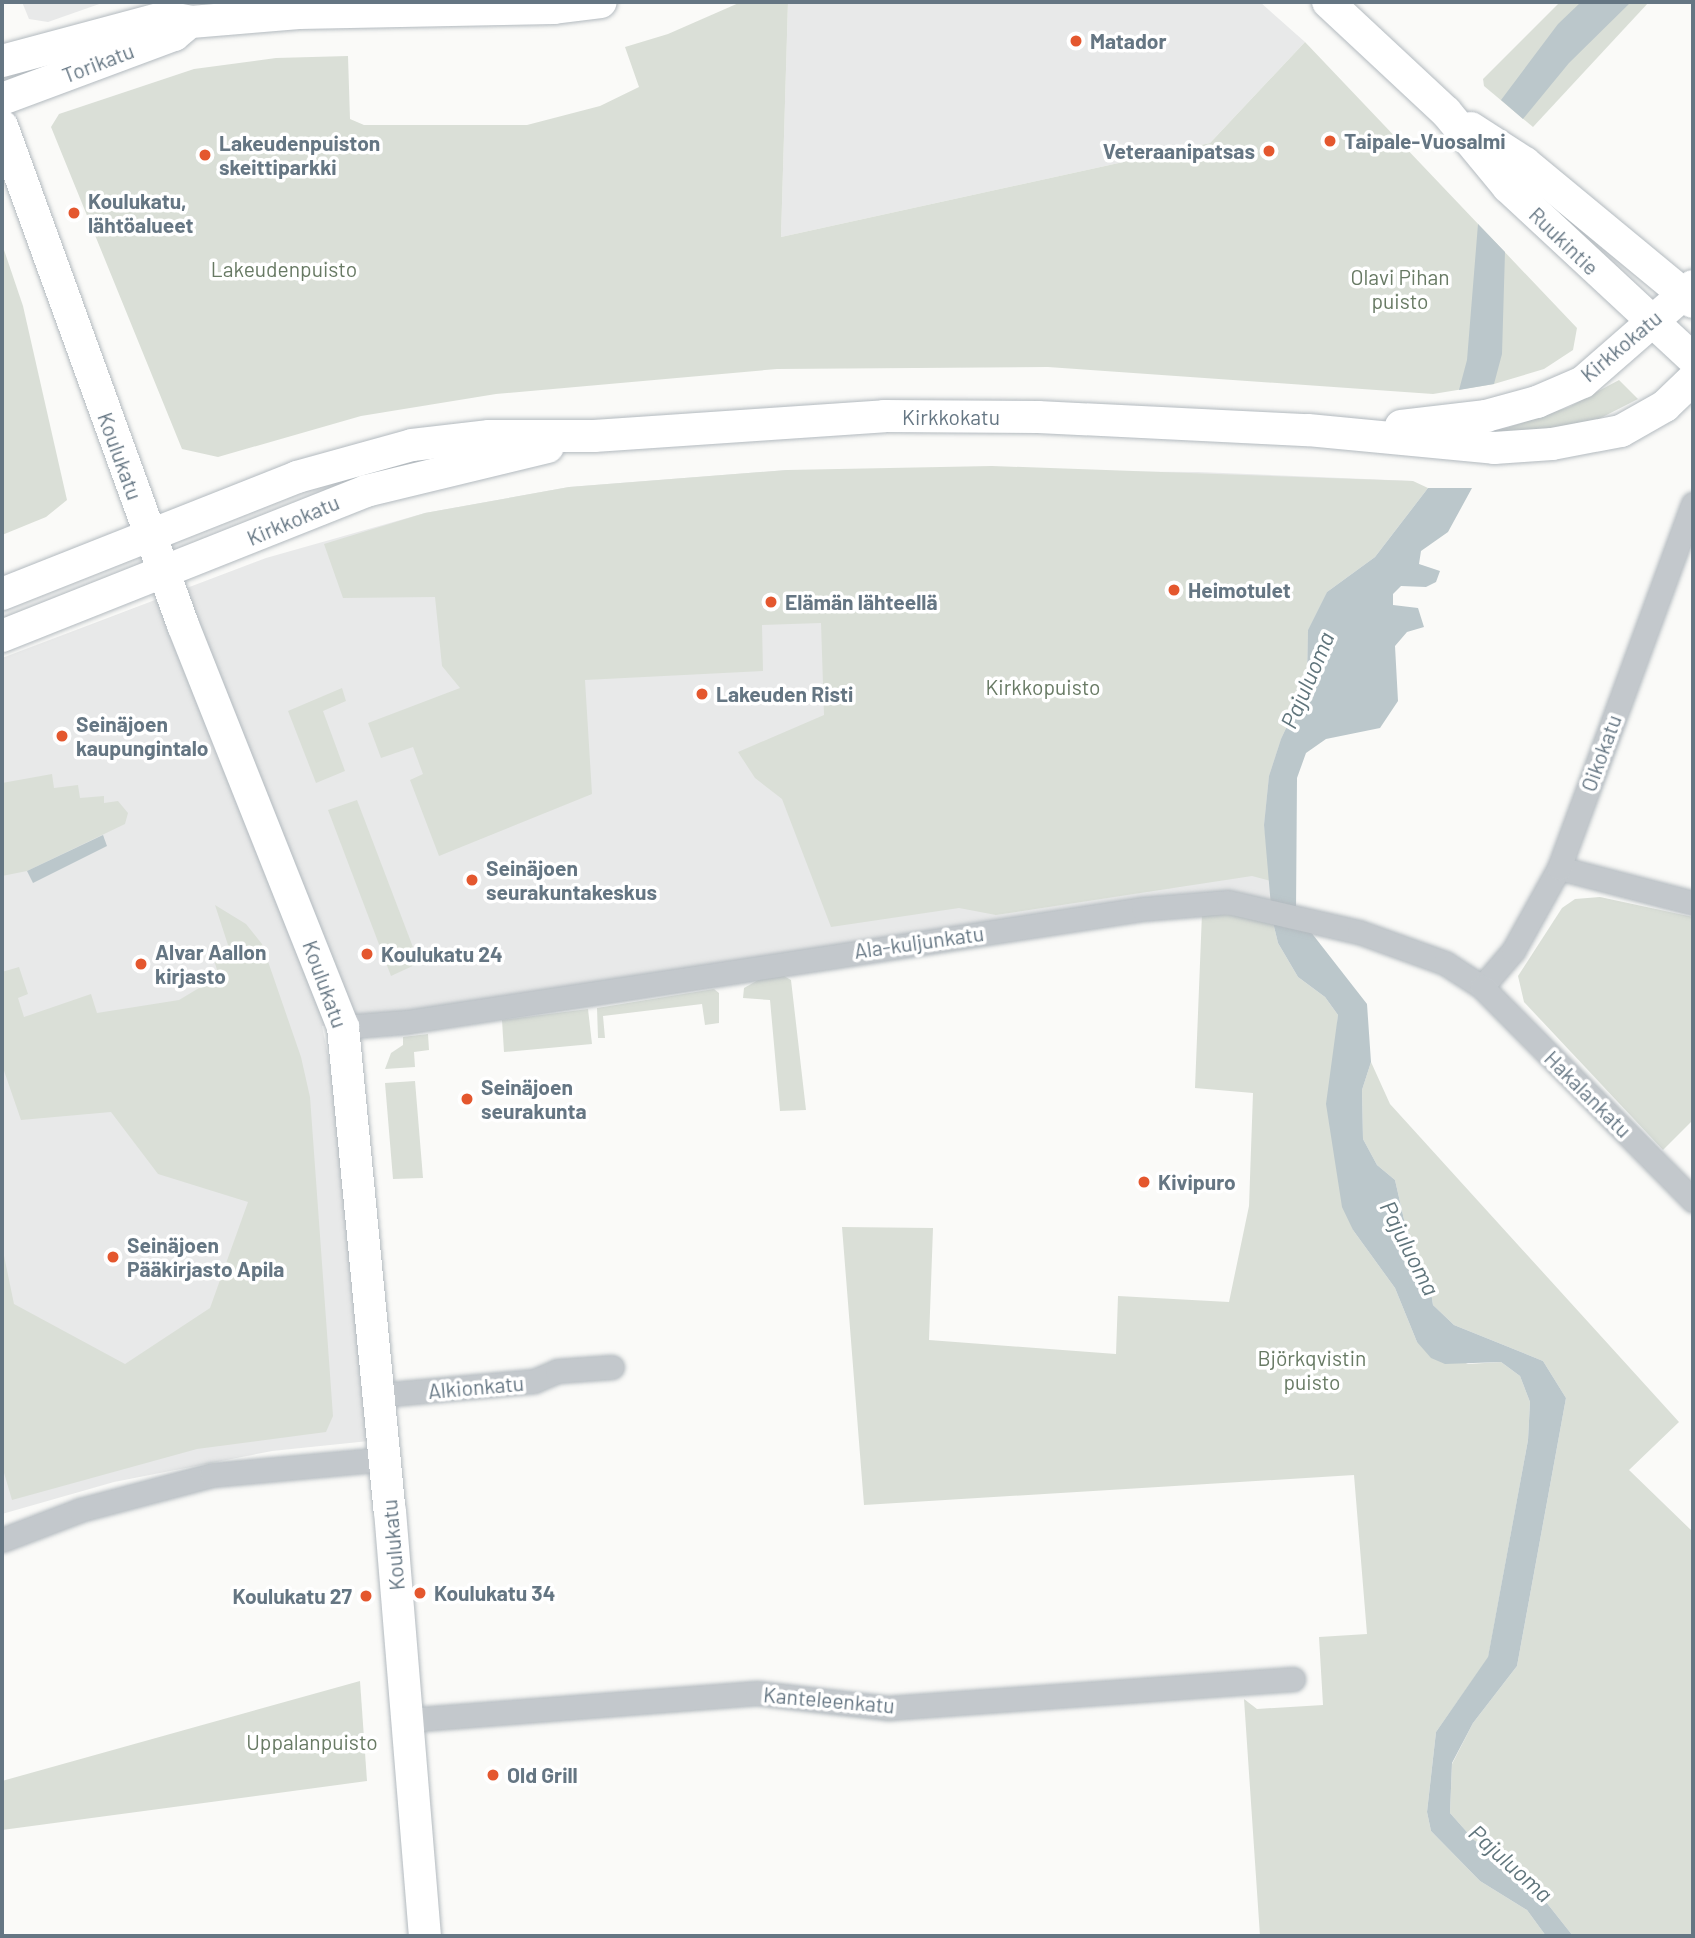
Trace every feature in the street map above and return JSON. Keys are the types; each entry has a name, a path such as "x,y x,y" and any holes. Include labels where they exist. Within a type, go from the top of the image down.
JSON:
{"main road":[{"name":"Torikatu","path":"2,61 166,17 191,22 299,13 541,8 601,2"},
{"name":"Ruukintie","path":"1328,2 1446,112 1508,187 1693,359"},
{"name":"Torikatu","path":"2,99 174,35 191,22"},
{"name":"Ruukintie","path":"1446,112 1525,163 1690,294"},
{"name":"Koulukatu","path":"2,126 164,573 343,1027 380,1395 425,1936"},
{"name":"Kirkkokatu","path":"1308,430 1423,425 1486,416 1537,402 1583,382 1650,321 1690,294"},
{"name":"Kirkkokatu","path":"2,594 358,457 489,436 594,436 884,416 1038,417 1308,430 1494,449 1552,444 1621,431 1665,406 1693,379"},
{"name":"Kirkkokatu","path":"2,636 366,491 594,436"}],"street":[{"name":"Oikokatu","path":"1482,987 1513,951 1559,868 1693,504"},
{"path":"1559,868 1693,903"},
{"name":"Ala-kuljunkatu","path":"343,1027 406,1022 1143,909 1228,902 1302,918 1445,963 1482,987"},
{"name":"Hakalankatu","path":"1482,987 1693,1200"},
{"name":"Alkionkatu","path":"380,1395 534,1381 557,1371 612,1367"},
{"path":"2,1540 80,1510 212,1475 384,1459"},
{"name":"Kanteleenkatu","path":"407,1720 757,1693 889,1708 1293,1679"}],"shaded area":[{"path":"22,2 105,2 48,22 29,19"},
{"path":"788,2 1260,2 1305,42 1210,143 781,237"},
{"path":"787,470 1198,472 1413,481 1327,592 1271,881 1272,907 1228,902 322,1026 337,1101 369,1441 272,1451 114,1482 2,1514 2,658 266,558 425,513 569,487"}],"green space":[{"name":"Lakeudenpuisto","path":"741,2 788,2 781,237 1210,143 1305,42 1577,328 1573,350 1544,369 1494,384 1433,394 1048,367 777,369 496,394 361,416 218,457 182,449 51,127 59,114 194,69 276,58 348,56 350,119 364,125 527,125 600,106 639,87 625,47 668,34"},
{"path":"1560,2 1649,2 1533,127 1484,86 1483,79"},
{"path":"2,244 23,306 67,500 46,517 2,535"},
{"path":"1619,380 1638,399 1583,427 1495,432 1569,407"},
{"name":"Kirkkopuisto","path":"992,466 1413,481 1428,488 1375,557 1327,592 1308,630 1307,684 1281,739 1269,776 1264,825 1271,881 1252,876 996,915 959,908 831,927 782,799 755,778 738,752 824,715 821,623 762,625 763,671 585,680 592,794 439,856 410,780 423,774 413,747 381,758 368,723 460,688 442,666 435,597 343,598 324,544 425,513 569,487 787,470"},
{"path":"342,688 346,701 323,711 345,771 316,783 288,711"},
{"path":"52,774 54,788 78,785 80,798 104,796 104,803 118,801 128,813 125,824 27,871 2,876 2,783"},
{"path":"357,800 419,963 391,976 328,810"},
{"path":"1600,897 1693,917 1693,1120 1663,1150 1524,1002 1518,976 1562,908 1575,899"},
{"path":"215,905 246,924 262,944 301,1057 310,1097 333,1416 326,1432 197,1449 12,1500 2,1466 2,1246 14,1304 125,1364 210,1308 248,1202 158,1174 111,1112 21,1120 2,1065 2,972 19,967 28,994 18,998 24,1017 91,994 97,1013 179,1000 219,976 211,951 228,945"},
{"name":"Björkqvistin puisto","path":"1202,913 1272,918 1278,943 1298,977 1325,997 1338,1015 1336,1040 1353,1230 1395,1288 1417,1342 1468,1364 1501,1362 1520,1376 1530,1402 1528,1440 1488,1658 1436,1732 1427,1812 1431,1831 1480,1881 1527,1910 1546,1936 1260,1936 1244,1699 1257,1709 1323,1705 1319,1637 1367,1634 1354,1475 864,1505 842,1227 933,1228 929,1340 1116,1354 1118,1296 1229,1302 1249,1206 1253,1093 1195,1088"},
{"path":"784,976 791,980 806,1110 780,1111 770,1000 743,998 744,988 760,979"},
{"path":"714,989 719,993 719,1023 705,1025 702,1004 603,1016 605,1038 598,1038 597,1008"},
{"path":"588,1009 592,1044 504,1052 502,1020"},
{"path":"428,1034 429,1050 414,1052 415,1067 385,1069 391,1053 403,1045 403,1037"},
{"path":"1371,1062 1390,1104 1679,1422 1629,1470 1693,1532 1693,1936 1573,1936 1523,1873 1474,1840 1450,1813 1452,1764 1473,1723 1517,1666 1566,1398 1543,1361 1454,1325 1433,1305 1429,1280 1413,1259 1395,1180 1377,1165 1363,1139 1362,1090"},
{"path":"415,1081 423,1178 393,1179 385,1083"},
{"name":"Uppalanpuisto","path":"360,1681 367,1781 2,1830 2,1781"}],"water":[{"path":"1581,2 1631,2 1569,63 1523,119 1501,100 1558,24"},
{"path":"1478,224 1505,252 1502,354 1494,384 1459,390 1467,360"},
{"name":"Pajuluoma","path":"1428,488 1472,488 1448,532 1421,551 1419,564 1440,571 1436,582 1426,587 1401,586 1393,594 1393,605 1418,608 1424,627 1407,632 1395,646 1398,701 1380,728 1326,739 1306,753 1297,778 1296,913 1367,1004 1371,1062 1362,1090 1363,1139 1377,1165 1395,1180 1413,1259 1429,1280 1433,1305 1454,1325 1543,1361 1566,1398 1517,1666 1473,1723 1452,1763 1450,1813 1474,1840 1523,1873 1573,1936 1546,1936 1527,1910 1480,1881 1431,1831 1427,1812 1436,1732 1488,1657 1528,1440 1530,1402 1520,1376 1501,1362 1445,1364 1431,1358 1417,1342 1395,1288 1353,1230 1342,1207 1326,1104 1338,1015 1325,997 1298,977 1278,943 1272,918 1264,825 1269,776 1281,739 1307,684 1308,630 1327,592 1375,557"},
{"path":"103,835 107,846 33,883 27,871"}],"place":[{"name":"Matador","path":"1076,41"},
{"name":"Taipale-Vuosalmi","path":"1330,141"},
{"name":"Veteraanipatsas","path":"1269,151"},
{"name":"Lakeudenpuiston skeittiparkki","path":"205,155"},
{"name":"Koulukatu, lähtöalueet","path":"74,213"},
{"name":"Heimotulet","path":"1174,590"},
{"name":"Elämän lähteellä","path":"771,602"},
{"name":"Lakeuden Risti","path":"702,694"},
{"name":"Seinäjoen kaupungintalo","path":"62,736"},
{"name":"Seinäjoen seurakuntakeskus","path":"472,880"},
{"name":"Koulukatu 24","path":"367,954"},
{"name":"Alvar Aallon kirjasto","path":"141,964"},
{"name":"Seinäjoen seurakunta","path":"467,1099"},
{"name":"Kivipuro","path":"1144,1182"},
{"name":"Seinäjoen Pääkirjasto Apila","path":"113,1257"},
{"name":"Koulukatu 34","path":"420,1593"},
{"name":"Koulukatu 27","path":"366,1596"},
{"name":"Old Grill","path":"493,1775"}],"park label":[{"name":"Olavi Pihan puisto","path":"1400,289"}]}
